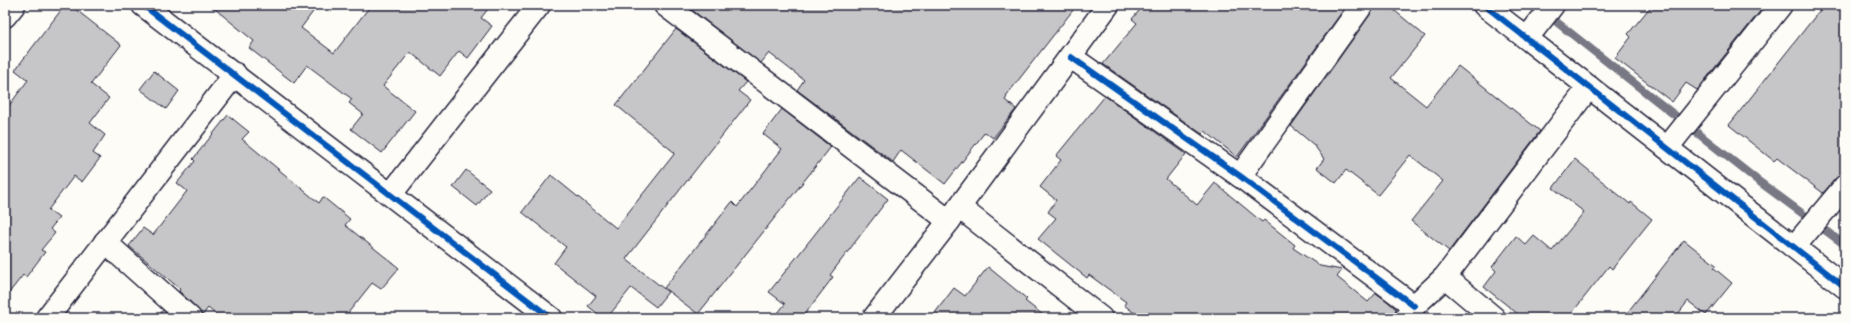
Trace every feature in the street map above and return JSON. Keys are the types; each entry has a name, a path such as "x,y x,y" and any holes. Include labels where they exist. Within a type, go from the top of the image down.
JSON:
{"street":[{"path":"5,16 14,5"},
{"path":"143,5 552,318"},
{"path":"391,194 539,5"},
{"path":"665,5 954,214 1101,318"},
{"path":"874,318 954,214 1108,5"},
{"path":"1240,176 1362,5"},
{"path":"1484,5 1533,31 1589,87 1673,141 1801,240 1845,287"},
{"path":"1533,31 1553,5"},
{"path":"1673,141 1781,5"},
{"path":"1071,57 1240,176 1410,312 1445,277 1589,87"},
{"path":"47,318 235,74"},
{"path":"1801,240 1845,186"},
{"path":"106,242 190,318"},
{"path":"1445,277 1494,318"}],"building":[{"path":"65,5 70,5 121,45 91,84 109,98 90,123 105,135 93,153 100,158 82,182 74,176 48,210 59,218 50,229 55,233 41,250 45,252 26,277 23,275 5,298 5,111 28,80 15,70"},
{"path":"210,5 318,5 301,28 334,53 371,5 491,5 481,18 492,26 468,58 459,51 440,76 410,52 383,86 415,111 382,153 351,129 363,114 349,103 352,99 307,65 294,83 249,48 254,41"},
{"path":"695,5 1077,5 1006,96 1007,97 1005,100 1016,109 993,138 985,132 945,184 901,150 893,162 797,90 804,80 769,53 761,63 692,10"},
{"path":"1144,5 1347,5 1237,157 1205,131 1202,134 1103,64 1137,23 1132,19"},
{"path":"1374,5 1388,5 1425,36 1391,78 1426,106 1458,66 1540,131 1449,251 1411,221 1443,181 1410,155 1378,195 1346,170 1336,183 1317,168 1324,159 1314,145 1291,126 1372,12"},
{"path":"1652,5 1765,5 1697,90 1686,83 1672,102 1615,58 1631,37 1628,34"},
{"path":"1824,5 1845,5 1845,174 1836,178 1823,193 1777,158 1774,161 1729,125"},
{"path":"676,29 746,82 738,91 750,100 626,259 668,292 656,307 631,288 607,318 603,318 588,306 596,296 554,263 566,247 522,212 551,175 616,228 675,153 616,105"},
{"path":"154,71 179,91 166,109 140,89"},
{"path":"1105,96 1186,154 1166,179 1197,205 1215,183 1262,222 1264,220 1295,245 1293,248 1320,266 1342,270 1337,277 1368,302 1376,293 1387,301 1396,309 1394,318 1141,318 1124,305 1126,302 1089,275 1087,278 1038,239 1056,218 1048,212 1056,200 1040,187 1061,160 1056,156"},
{"path":"782,109 831,147 698,314 664,288 732,202 737,207 782,149 763,134"},
{"path":"228,115 249,132 242,139 319,203 323,197 350,219 345,225 399,268 381,289 372,283 344,318 220,318 208,308 202,316 198,309 179,291 180,289 129,246 143,228 153,235 187,191 177,183 195,161 193,159"},
{"path":"1575,159 1630,204 1631,202 1652,219 1612,269 1609,266 1568,318 1523,318 1484,287 1496,271 1492,267 1516,236 1526,245 1534,236 1552,251 1584,212 1553,188"},
{"path":"466,170 490,189 477,206 453,187"},
{"path":"860,177 888,199 830,275 833,277 802,318 774,318 785,304 769,292"},
{"path":"1684,240 1716,265 1714,268 1732,283 1706,315 1688,301 1675,318 1623,318"},
{"path":"988,267 1027,299 1025,301 1047,318 931,318 954,288 965,296"},
{"path":"163,310 171,318 157,318"}],"waterway":[{"path":"1535,5 1757,180 1845,245"}],"cycle path":[{"path":"143,5 551,318"},
{"path":"1484,5 1845,287"},
{"path":"1071,57 1240,176 1414,306"}]}
